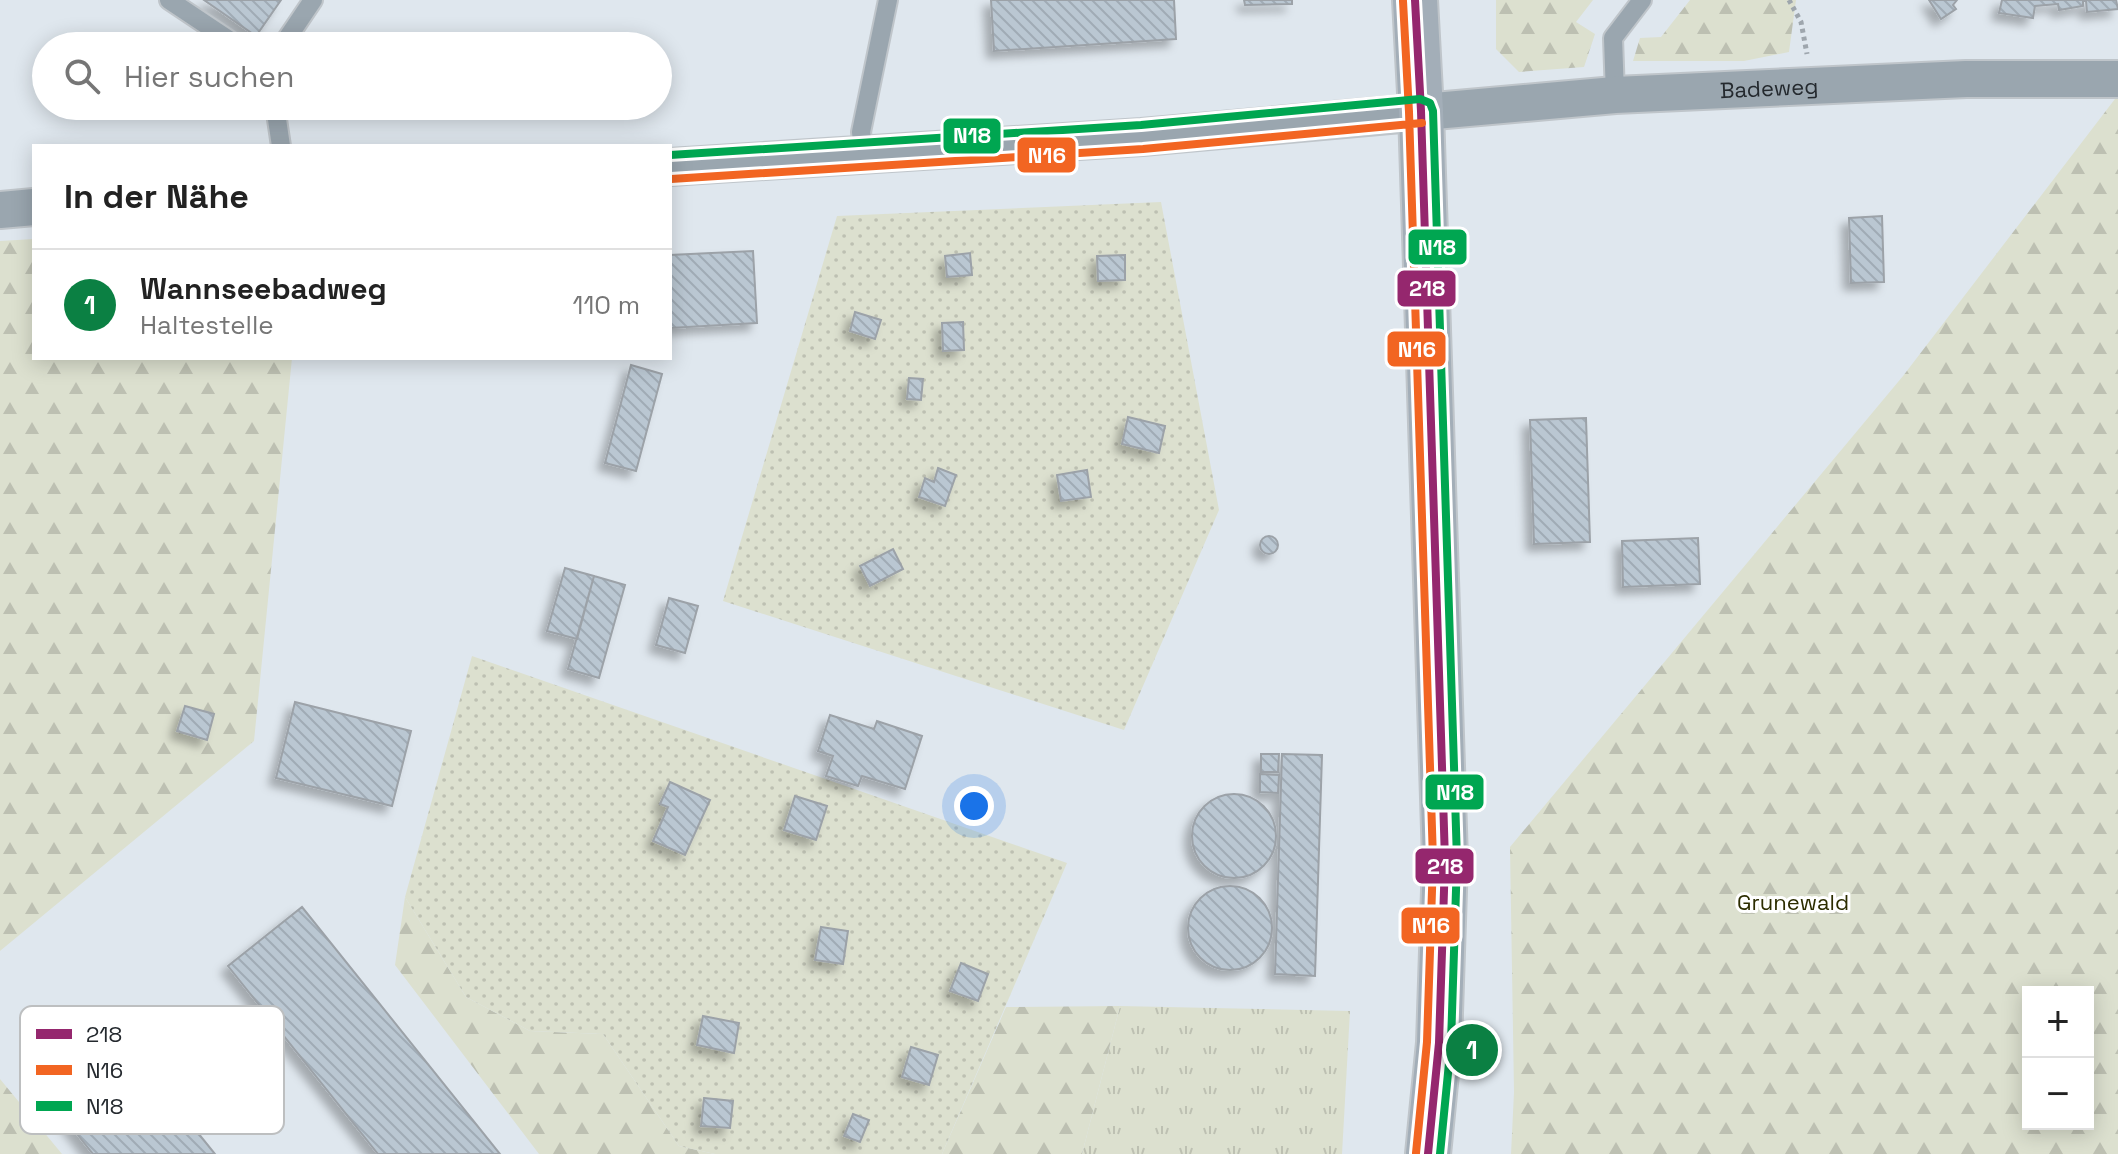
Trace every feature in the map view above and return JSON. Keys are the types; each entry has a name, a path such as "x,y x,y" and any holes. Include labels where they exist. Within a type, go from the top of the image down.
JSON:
{"main road":[{"path":"1415,0 1445,860 1439,1043 1428,1154"}],"street":[{"name":"Badeweg","path":"672,167 1157,136 1615,95 1966,79 2118,79"},
{"path":"0,210 32,207"}],"lane":[{"path":"169,0 217,32"},
{"path":"291,32 313,0"},
{"path":"864,155 861,132 888,0"},
{"path":"1615,95 1613,38 1642,0"},
{"path":"277,120 281,144"}],"path":[{"path":"1789,0 1801,22 1811,71 1808,86"}],"green space":[{"path":"1496,0 1593,0 1576,22 1595,34 1584,67 1519,72 1496,49"},
{"path":"1690,0 1796,0 1789,52 1744,61 1633,61 1640,38 1661,37"},
{"name":"Grunewald","path":"2118,95 2118,1154 1511,1154 1514,1092 1510,847 1903,376"},
{"path":"1161,202 1219,510 1124,730 723,601 837,216"},
{"path":"32,239 32,360 292,360 254,741 0,951 0,241"},
{"path":"472,656 1067,863 942,1154 715,1154 679,1146 603,1034 530,1031 466,997 405,897"},
{"path":"405,897 466,997 530,1031 603,1034 679,1146 715,1154 539,1154 395,965"},
{"path":"1120,1006 1350,1011 1342,1154 1082,1154"},
{"path":"1120,1006 1082,1154 942,1154 1006,1007"},
{"path":"0,1079 20,1103 20,1134 45,1134 62,1154 0,1154"}],"building":[{"path":"204,0 281,0 259,32 250,32"},
{"path":"991,0 1174,0 1176,39 994,51"},
{"path":"1244,0 1292,0 1292,4 1245,5"},
{"path":"1929,0 1957,0 1953,5 1956,9 1941,19"},
{"path":"2002,0 2116,0 2118,9 2087,12 2086,1 2083,1 2083,6 2059,10 2058,4 2035,6 2033,18 1999,13"},
{"path":"1882,216 1884,282 1851,283 1849,218"},
{"path":"753,251 757,323 672,328 672,255"},
{"path":"970,253 972,275 947,277 945,256"},
{"path":"1125,255 1125,280 1098,281 1097,256"},
{"path":"855,312 881,320 875,339 850,331"},
{"path":"963,322 964,350 943,351 942,323"},
{"path":"631,365 662,374 636,471 605,463"},
{"path":"909,378 923,379 921,400 907,399"},
{"path":"1128,417 1165,426 1159,453 1122,444"},
{"path":"1586,418 1590,542 1534,544 1530,420"},
{"path":"938,468 956,475 945,506 919,497 925,478 934,482"},
{"path":"1087,470 1091,497 1061,501 1057,475"},
{"path":"1269,536 1278,545 1269,554 1260,545"},
{"path":"1698,538 1700,584 1623,587 1622,541"},
{"path":"893,549 903,569 870,586 860,566"},
{"path":"565,568 594,576 577,639 547,631"},
{"path":"594,576 625,585 599,678 568,669"},
{"path":"669,598 698,606 685,653 656,645"},
{"path":"295,702 411,731 392,806 276,778"},
{"path":"185,706 214,714 207,740 177,731"},
{"path":"830,715 874,729 877,721 922,736 905,789 862,776 858,786 826,776 833,756 818,751"},
{"path":"1261,754 1279,754 1278,772 1261,772"},
{"path":"1282,754 1322,755 1315,976 1275,974"},
{"path":"1260,774 1279,775 1278,793 1260,792"},
{"path":"670,782 710,800 685,855 653,841 668,807 660,804"},
{"path":"1234,794 1250,797 1264,806 1273,820 1276,836 1273,852 1264,866 1250,875 1234,878 1218,875 1204,866 1195,852 1192,836 1195,820 1204,806 1218,797"},
{"path":"795,796 827,806 816,840 784,830"},
{"path":"1230,886 1246,889 1260,898 1269,912 1272,928 1269,944 1260,958 1246,967 1230,970 1214,967 1200,958 1191,944 1188,928 1191,912 1200,898 1214,889"},
{"path":"302,907 500,1154 378,1154 284,1036 284,1006 260,1006 228,966"},
{"path":"821,927 848,931 843,964 815,960"},
{"path":"961,963 988,974 978,1001 950,991"},
{"path":"703,1016 739,1023 734,1053 697,1045"},
{"path":"911,1047 938,1055 929,1085 902,1077"},
{"path":"704,1098 733,1101 730,1128 701,1126"},
{"path":"853,1114 869,1120 860,1142 844,1136"},
{"path":"77,1134 199,1134 215,1154 93,1154"}],"transit line":[{"name":"218","path":"1415,0 1445,860 1439,1043 1428,1154"},
{"name":"N16","path":"1403,1 1433,860 1427,1042 1416,1153"},
{"name":"N18","path":"672,155 1141,125 1420,99 1430,103 1433,111 1457,860 1451,1043 1440,1154"},
{"name":"N16","path":"672,179 1143,149 1422,123"}],"place":[{"name":"Wannseebadweg","path":"1472,1050"}]}
